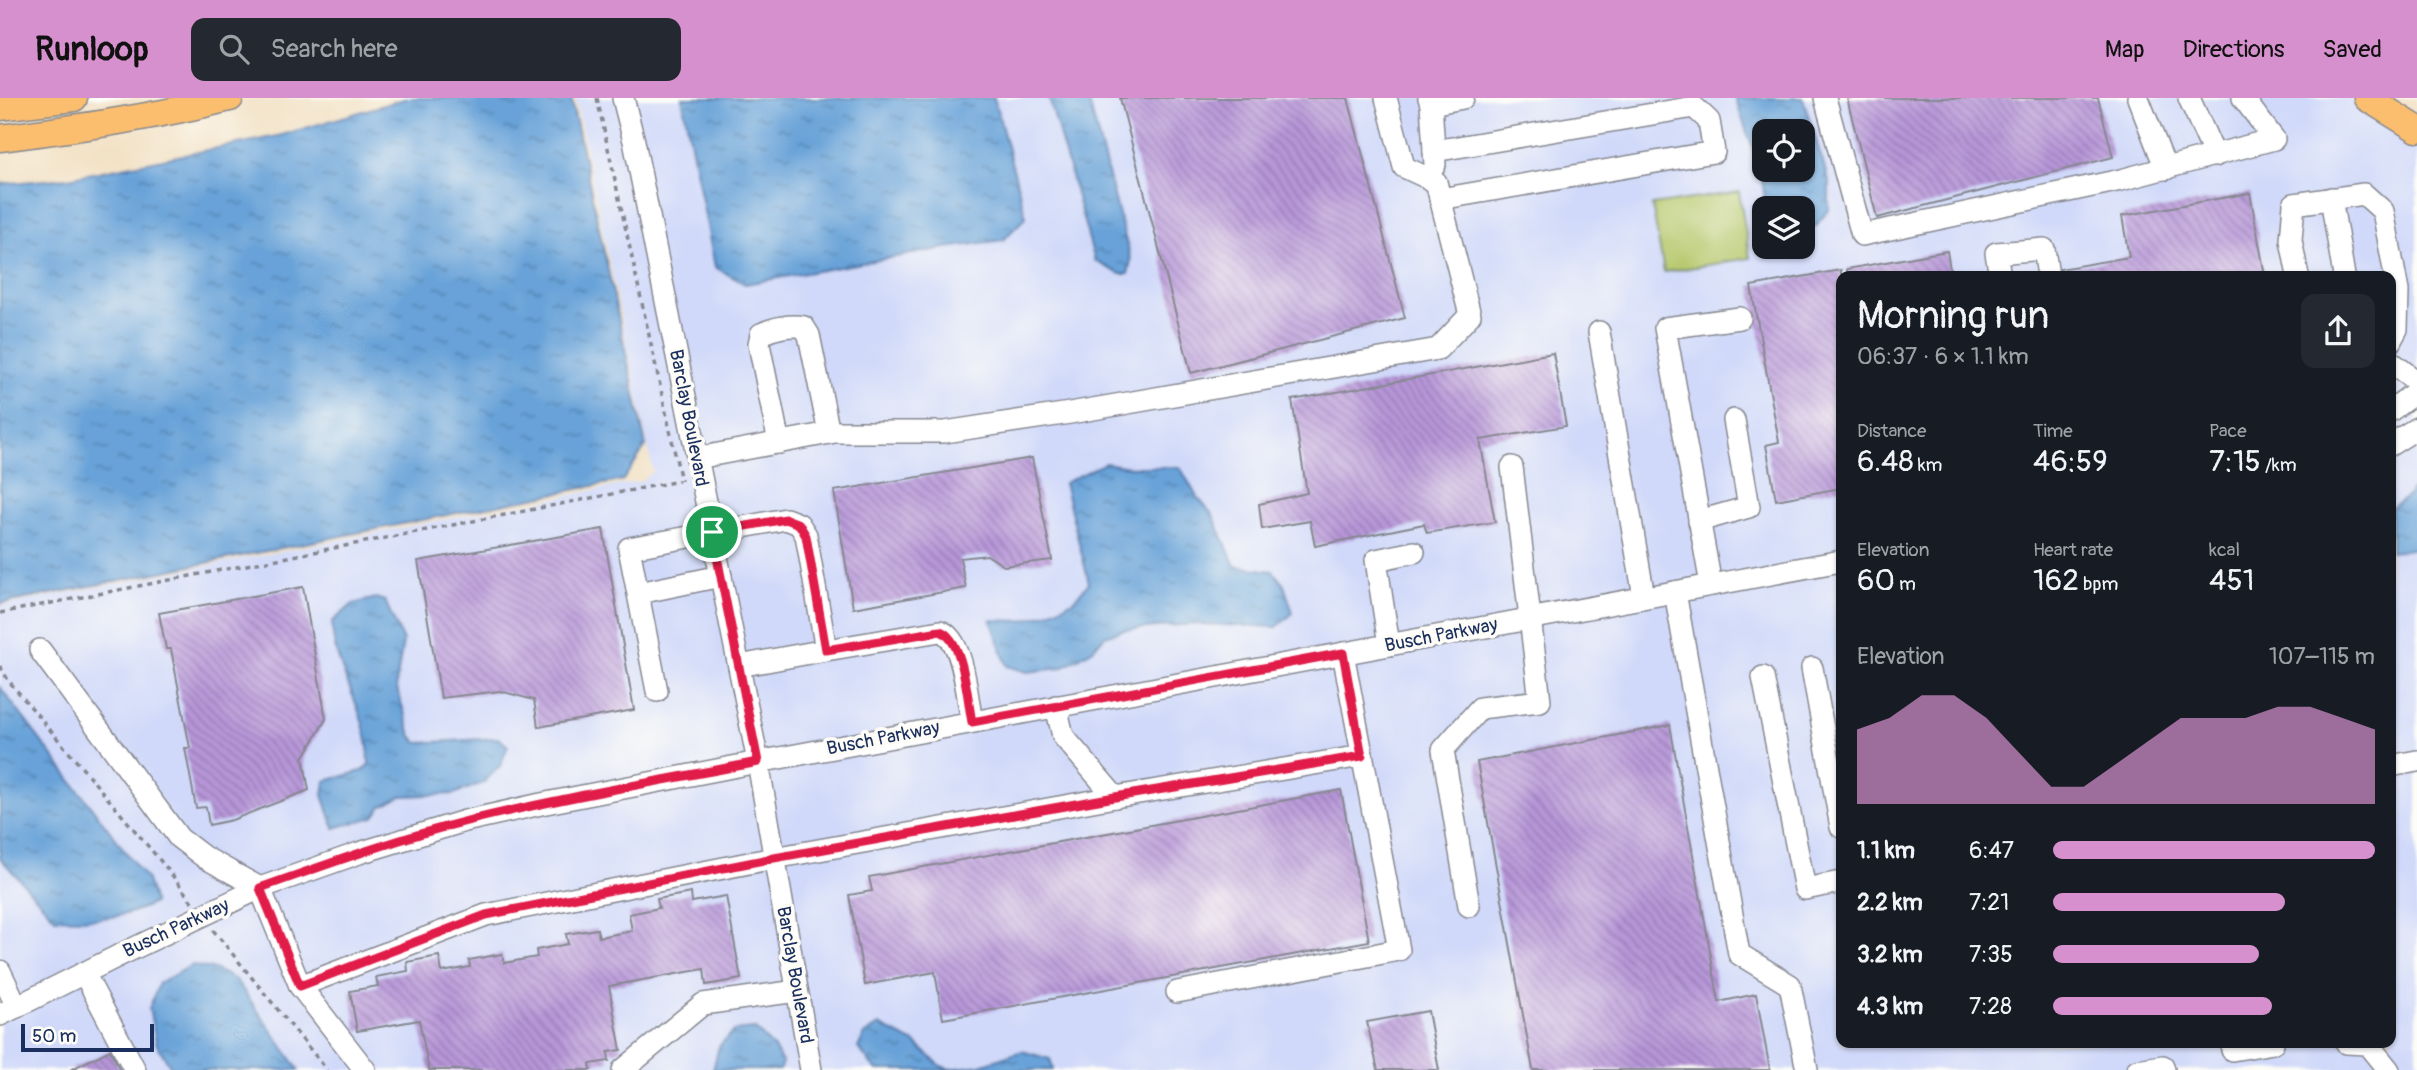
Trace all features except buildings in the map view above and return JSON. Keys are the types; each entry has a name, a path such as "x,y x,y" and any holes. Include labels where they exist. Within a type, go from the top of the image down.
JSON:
{"main road":[{"path":"2,104 74,98"},
{"path":"2,138 75,129 230,98"},
{"path":"2367,98 2417,129"}],"street":[{"name":"Barclay Boulevard","path":"623,98 637,154 758,762 811,1070"},
{"path":"1386,98 1404,167 1438,191 1714,152 1709,121 1693,107 1434,151"},
{"path":"699,468 779,443 829,433 945,432 1438,349 1470,314 1438,191 1430,101 1463,98"},
{"path":"1825,98 1862,235 2166,169 2274,139 2243,98"},
{"path":"2138,98 2166,169"},
{"path":"2189,98 2215,156"},
{"path":"2,104 2,138"},
{"path":"2297,271 2291,240 2294,204 2364,194 2383,211 2394,271"},
{"path":"2331,198 2343,271"},
{"path":"1999,271 1996,253 2044,249 2047,271"},
{"path":"2396,280 2396,331"},
{"path":"1710,585 1665,328 1740,318"},
{"path":"779,443 759,344 761,334 769,330 796,325 804,327 809,335 829,433"},
{"path":"1599,332 1644,597"},
{"path":"2396,366 2417,382"},
{"path":"2396,407 2417,391"},
{"path":"1699,521 1749,507 1734,420"},
{"path":"2396,441 2417,428"},
{"path":"1469,906 1443,750 1480,708 1540,701 1528,619 1512,467"},
{"path":"657,691 629,548 786,519 799,524 806,536 826,650"},
{"path":"1389,645 1376,560 1414,552"},
{"name":"Busch Parkway","path":"8,1011 260,888 359,853 465,821 758,762 1836,562"},
{"path":"639,593 721,576"},
{"path":"1675,592 1739,954 1790,985 1807,1070"},
{"path":"739,666 940,631 948,633 958,648 972,722"},
{"path":"40,650 179,838 204,857 260,888 300,986 365,1070"},
{"path":"1177,992 1399,950 1343,653"},
{"path":"1812,668 1836,800"},
{"path":"1763,677 1805,889 1836,882"},
{"path":"1056,706 1063,736 1115,797"},
{"path":"300,986 486,915 774,858 1362,756"},
{"path":"2396,765 2417,761"},
{"path":"0,971 8,1011"},
{"path":"84,973 135,1070"},
{"path":"623,1070 702,1004 797,991"},
{"path":"2233,1054 2255,1048"},
{"path":"2371,1048 2389,1070"},
{"path":"2137,1070 2163,1066 2164,1070"}],"path":[{"path":"597,98 679,481"},
{"path":"0,613 679,481 699,468"},
{"path":"0,666 8,680 169,871 194,905"},
{"path":"215,933 327,1070"}],"shaded area":[{"path":"575,98 2349,98 2374,119 2417,143 2417,1070 0,1070 0,606 641,481 653,472"}],"green space":[{"path":"1739,192 1750,258 1664,272 1652,205"}],"water":[{"path":"407,98 571,98 646,446 623,480 0,604 0,184 68,178 282,135"},
{"path":"682,98 994,98 1026,217 1003,240 745,284 715,267"},
{"path":"1049,98 1088,98 1131,260 1128,274 1120,274 1095,261"},
{"path":"1735,98 1803,98 1810,119 1752,119 1752,146"},
{"path":"1815,137 1829,182 1829,209 1816,226 1815,196 1764,196 1762,182 1815,182"},
{"path":"1105,463 1130,467 1180,467 1197,497 1213,515 1235,566 1273,571 1284,585 1293,613 1277,627 1192,624 1123,630 1105,636 1092,650 1061,668 1027,672 1007,666 991,620 1022,621 1048,613 1073,601 1089,583 1064,483"},
{"path":"2417,488 2417,548 2396,551 2396,504 2409,495 2410,490"},
{"path":"376,598 385,601 403,641 396,685 411,735 418,743 498,738 508,746 500,766 483,783 454,794 402,796 382,806 374,817 334,828 323,795 325,781 362,771 369,764 364,726 338,657 332,622 353,604"},
{"path":"0,687 147,880 154,903 130,913 106,918 55,918 0,858"},
{"path":"192,965 216,970 236,980 299,1070 173,1070 157,1045 149,1009 159,983"},
{"path":"879,1025 915,1043 941,1066 950,1069 981,1065 1022,1051 1050,1059 1053,1070 876,1070 858,1048 864,1035"},
{"path":"755,1029 774,1048 782,1062 780,1070 713,1070 719,1046 734,1031"}],"route":[{"path":"786,519 799,524 806,536 826,650 940,631 948,633 958,648 972,722 1343,653 1362,756 774,858 486,915 300,986 260,888 359,853 465,821 758,762 712,532 786,519"}]}
